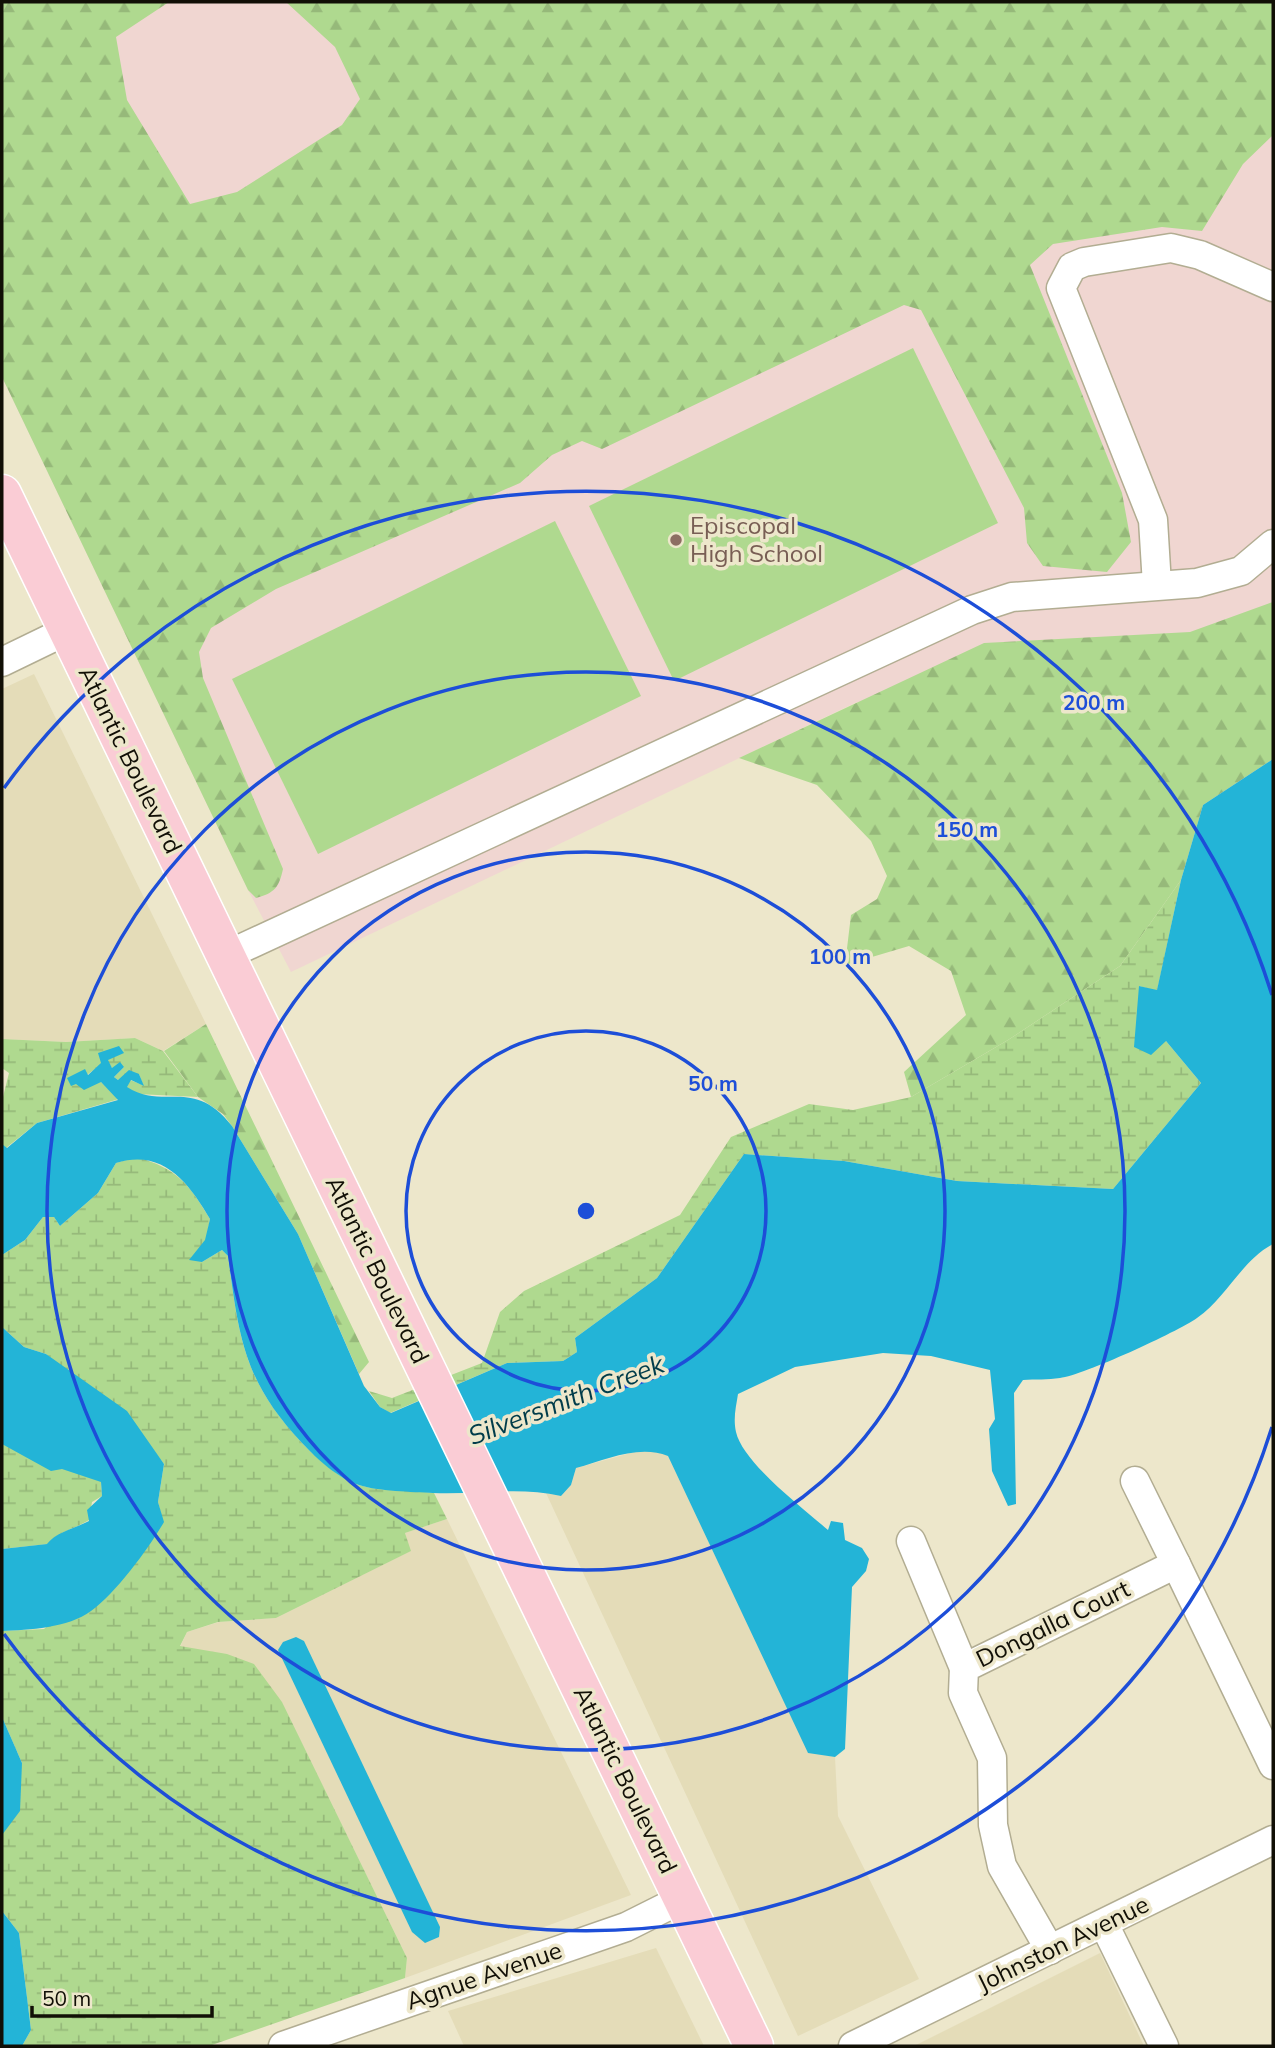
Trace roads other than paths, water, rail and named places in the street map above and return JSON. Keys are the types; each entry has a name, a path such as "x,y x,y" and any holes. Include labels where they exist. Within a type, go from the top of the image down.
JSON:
{"main road":[{"name":"Atlantic Boulevard","path":"2,494 754,2046"}],"street":[{"path":"1157,586 1153,520 1061,288 1072,267 1084,262 1171,248 1200,255 1273,287"},
{"path":"225,956 972,610 1012,597 1197,583 1241,571 1273,544"},
{"path":"2,662 68,630"},
{"path":"1135,1482 1273,1765"},
{"path":"911,1541 964,1668"},
{"name":"Dongalla Court","path":"1051,1950 1002,1866 993,1825 992,1758 963,1693 964,1668 1175,1564"},
{"name":"Johnston Avenue","path":"853,2046 1273,1840"},
{"name":"Agnue Avenue","path":"283,2046 626,1927 682,1899"},
{"path":"1104,1924 1164,2046"}],"water":[{"name":"Silversmith Creek","path":"1273,759 1273,1244 1252,1259 1208,1309 1171,1333 1072,1375 1055,1379 1023,1380 1014,1393 1016,1504 1008,1506 992,1471 989,1429 995,1419 990,1370 931,1356 883,1353 795,1367 738,1394 736,1432 750,1457 776,1485 828,1530 831,1521 843,1523 845,1540 862,1548 869,1559 866,1571 852,1587 845,1749 835,1757 808,1753 668,1456 634,1452 576,1468 571,1485 561,1496 529,1492 395,1491 351,1482 329,1468 309,1450 268,1400 247,1358 236,1311 228,1256 222,1250 202,1262 189,1260 205,1240 210,1219 193,1193 173,1172 148,1160 116,1163 98,1193 60,1226 54,1217 43,1217 25,1240 2,1255 2,1144 7,1148 37,1123 118,1100 101,1082 84,1090 76,1084 71,1086 67,1078 85,1069 88,1075 101,1063 98,1053 119,1046 124,1053 108,1060 112,1068 120,1062 124,1067 114,1077 118,1080 129,1070 139,1074 144,1086 131,1080 127,1087 141,1094 191,1098 204,1102 218,1111 232,1126 298,1234 364,1386 380,1407 391,1413 507,1363 563,1361 577,1352 575,1338 657,1278 744,1154 844,1161 957,1181 1113,1189 1201,1083 1166,1041 1151,1055 1134,1047 1139,986 1157,990 1181,880 1203,805"},
{"path":"2,1327 24,1347 46,1354 127,1411 164,1464 158,1502 164,1522 131,1570 91,1611 60,1625 2,1631 2,1549 47,1544 61,1533 89,1521 87,1510 102,1496 101,1482 62,1469 51,1471 2,1444"},
{"path":"296,1637 304,1641 440,1927 439,1937 425,1943 412,1932 278,1650 283,1642"},
{"path":"2,1717 22,1763 20,1811 2,1835"},
{"path":"2,1911 19,1933 31,2030 22,2046 2,2046"}],"place":[{"name":"Episcopal High School","path":"676,540"}]}
